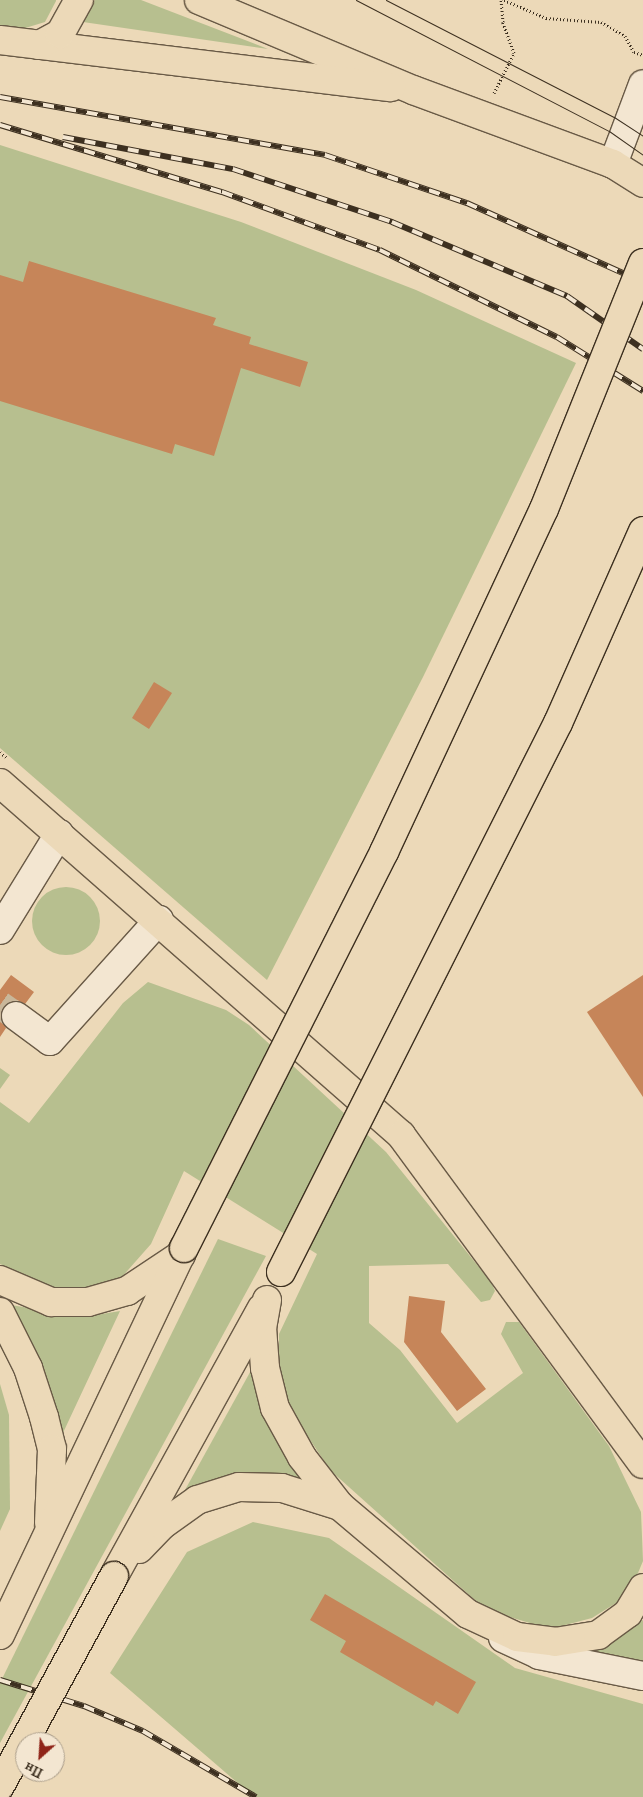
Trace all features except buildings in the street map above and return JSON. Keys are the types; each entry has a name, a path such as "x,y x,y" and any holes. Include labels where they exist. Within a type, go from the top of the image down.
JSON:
{"main road":[{"path":"39,45 60,34 79,0"},
{"path":"199,0 413,90 613,164 643,183"},
{"path":"0,40 413,90"},
{"path":"0,1635 47,1543 183,1251 384,852 572,447 643,263"},
{"path":"0,1786 281,1272 558,723 643,531"},
{"path":"0,783 159,920 401,1135 643,1464"},
{"path":"0,1280 51,1302 88,1302 127,1290 183,1251"},
{"path":"266,1300 262,1327 265,1368 275,1408 302,1457 340,1506 468,1614 517,1636 555,1642 598,1635 628,1613 643,1588"},
{"path":"0,1312 28,1368 52,1448 47,1543"},
{"path":"114,1576 162,1525 197,1500 239,1487 282,1488 340,1506"}],"street":[{"path":"613,164 643,84"},
{"path":"0,930 59,834"},
{"path":"16,1016 50,1040 159,920"},
{"path":"468,1614 495,1634 539,1655 643,1676"}],"path":[{"path":"504,0 546,18 601,22 625,36 634,52 643,55"}],"green space":[{"path":"0,0 56,1 45,22 22,29 0,26"},
{"path":"95,0 141,0 268,49 83,22"},
{"path":"0,145 241,222 416,290 576,363 423,677 267,980 0,748"},
{"path":"66,887 79,890 90,897 97,908 100,921 97,934 90,945 79,952 66,955 53,952 42,945 35,934 32,921 35,908 42,897 53,890"},
{"path":"148,982 226,1010 249,1025 386,1152 491,1282 495,1291 490,1300 481,1302 448,1264 369,1266 369,1323 400,1350 457,1423 523,1373 501,1334 506,1322 519,1322 609,1446 641,1512 643,1561 633,1585 616,1603 592,1618 550,1629 486,1610 330,1470 289,1408 279,1368 279,1334 317,1254 184,1171 151,1244 121,1278 87,1289 57,1289 0,1264 0,1102 29,1123 123,1003"},
{"path":"0,1068 10,1075 0,1089"},
{"path":"218,1239 266,1256 0,1743 0,1683"},
{"path":"11,1305 84,1317 120,1311 62,1435 53,1397"},
{"path":"254,1365 314,1488 180,1499"},
{"path":"0,1384 9,1415 10,1509 0,1531"},
{"path":"253,1522 329,1538 515,1668 643,1704 643,1797 254,1797 110,1673 187,1552"},
{"path":"643,1620 643,1661 577,1653 621,1635"}],"tunnel":[{"path":"0,1005 16,1016"}],"tram line":[{"path":"356,0 609,131 643,155"},
{"path":"386,0 614,117 643,136"}],"railway":[{"path":"0,97 325,155 467,203 643,282"},
{"path":"0,125 222,192 380,250 557,337 643,391"},
{"path":"63,137 233,169 392,222 567,296 643,349"},
{"path":"0,1680 84,1706 143,1731 256,1797"}]}
